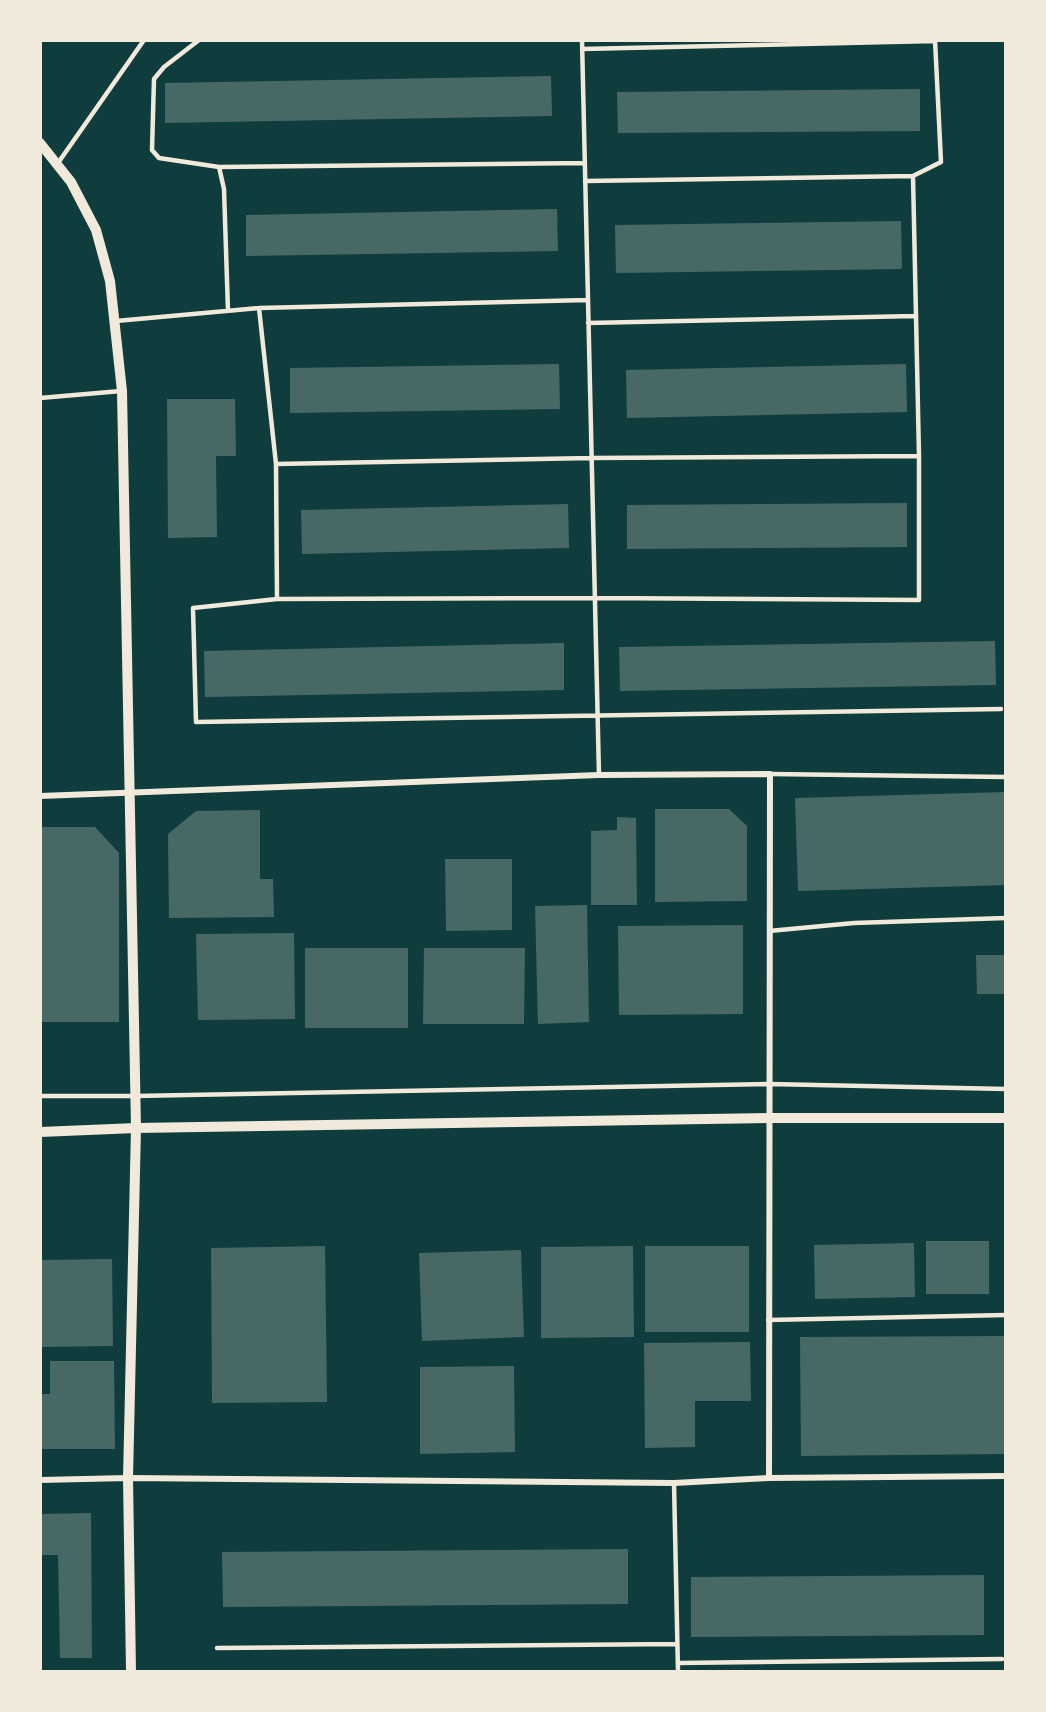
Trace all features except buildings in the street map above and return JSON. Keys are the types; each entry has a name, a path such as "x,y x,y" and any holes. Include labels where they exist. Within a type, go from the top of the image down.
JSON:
{"street":[{"path":"40,143 71,182 96,230 110,281 122,391 136,1128 128,1478 131,1671"},
{"path":"40,796 599,775 770,774 769,1478"},
{"path":"40,1132 136,1128 770,1118 1005,1118"},
{"path":"40,1480 128,1478 674,1483 769,1478 1005,1476"}],"lane":[{"path":"58,163 144,40"},
{"path":"199,40 164,67 154,79 153,150 159,158 219,166 585,164"},
{"path":"582,40 599,775"},
{"path":"582,49 935,41 941,162 913,176 585,181"},
{"path":"219,166 224,189 228,311"},
{"path":"913,176 920,600 277,599 193,608 196,722 1001,709"},
{"path":"116,321 259,308 588,300"},
{"path":"259,308 276,464 277,599"},
{"path":"588,323 915,316"},
{"path":"40,398 122,391"},
{"path":"276,464 591,458 919,456"},
{"path":"770,774 1005,777"},
{"path":"769,931 854,923 1005,918"},
{"path":"40,1096 769,1084 1005,1089"},
{"path":"768,1320 1005,1315"},
{"path":"674,1483 678,1671"},
{"path":"217,1648 677,1644"},
{"path":"678,1663 1002,1659"}]}
